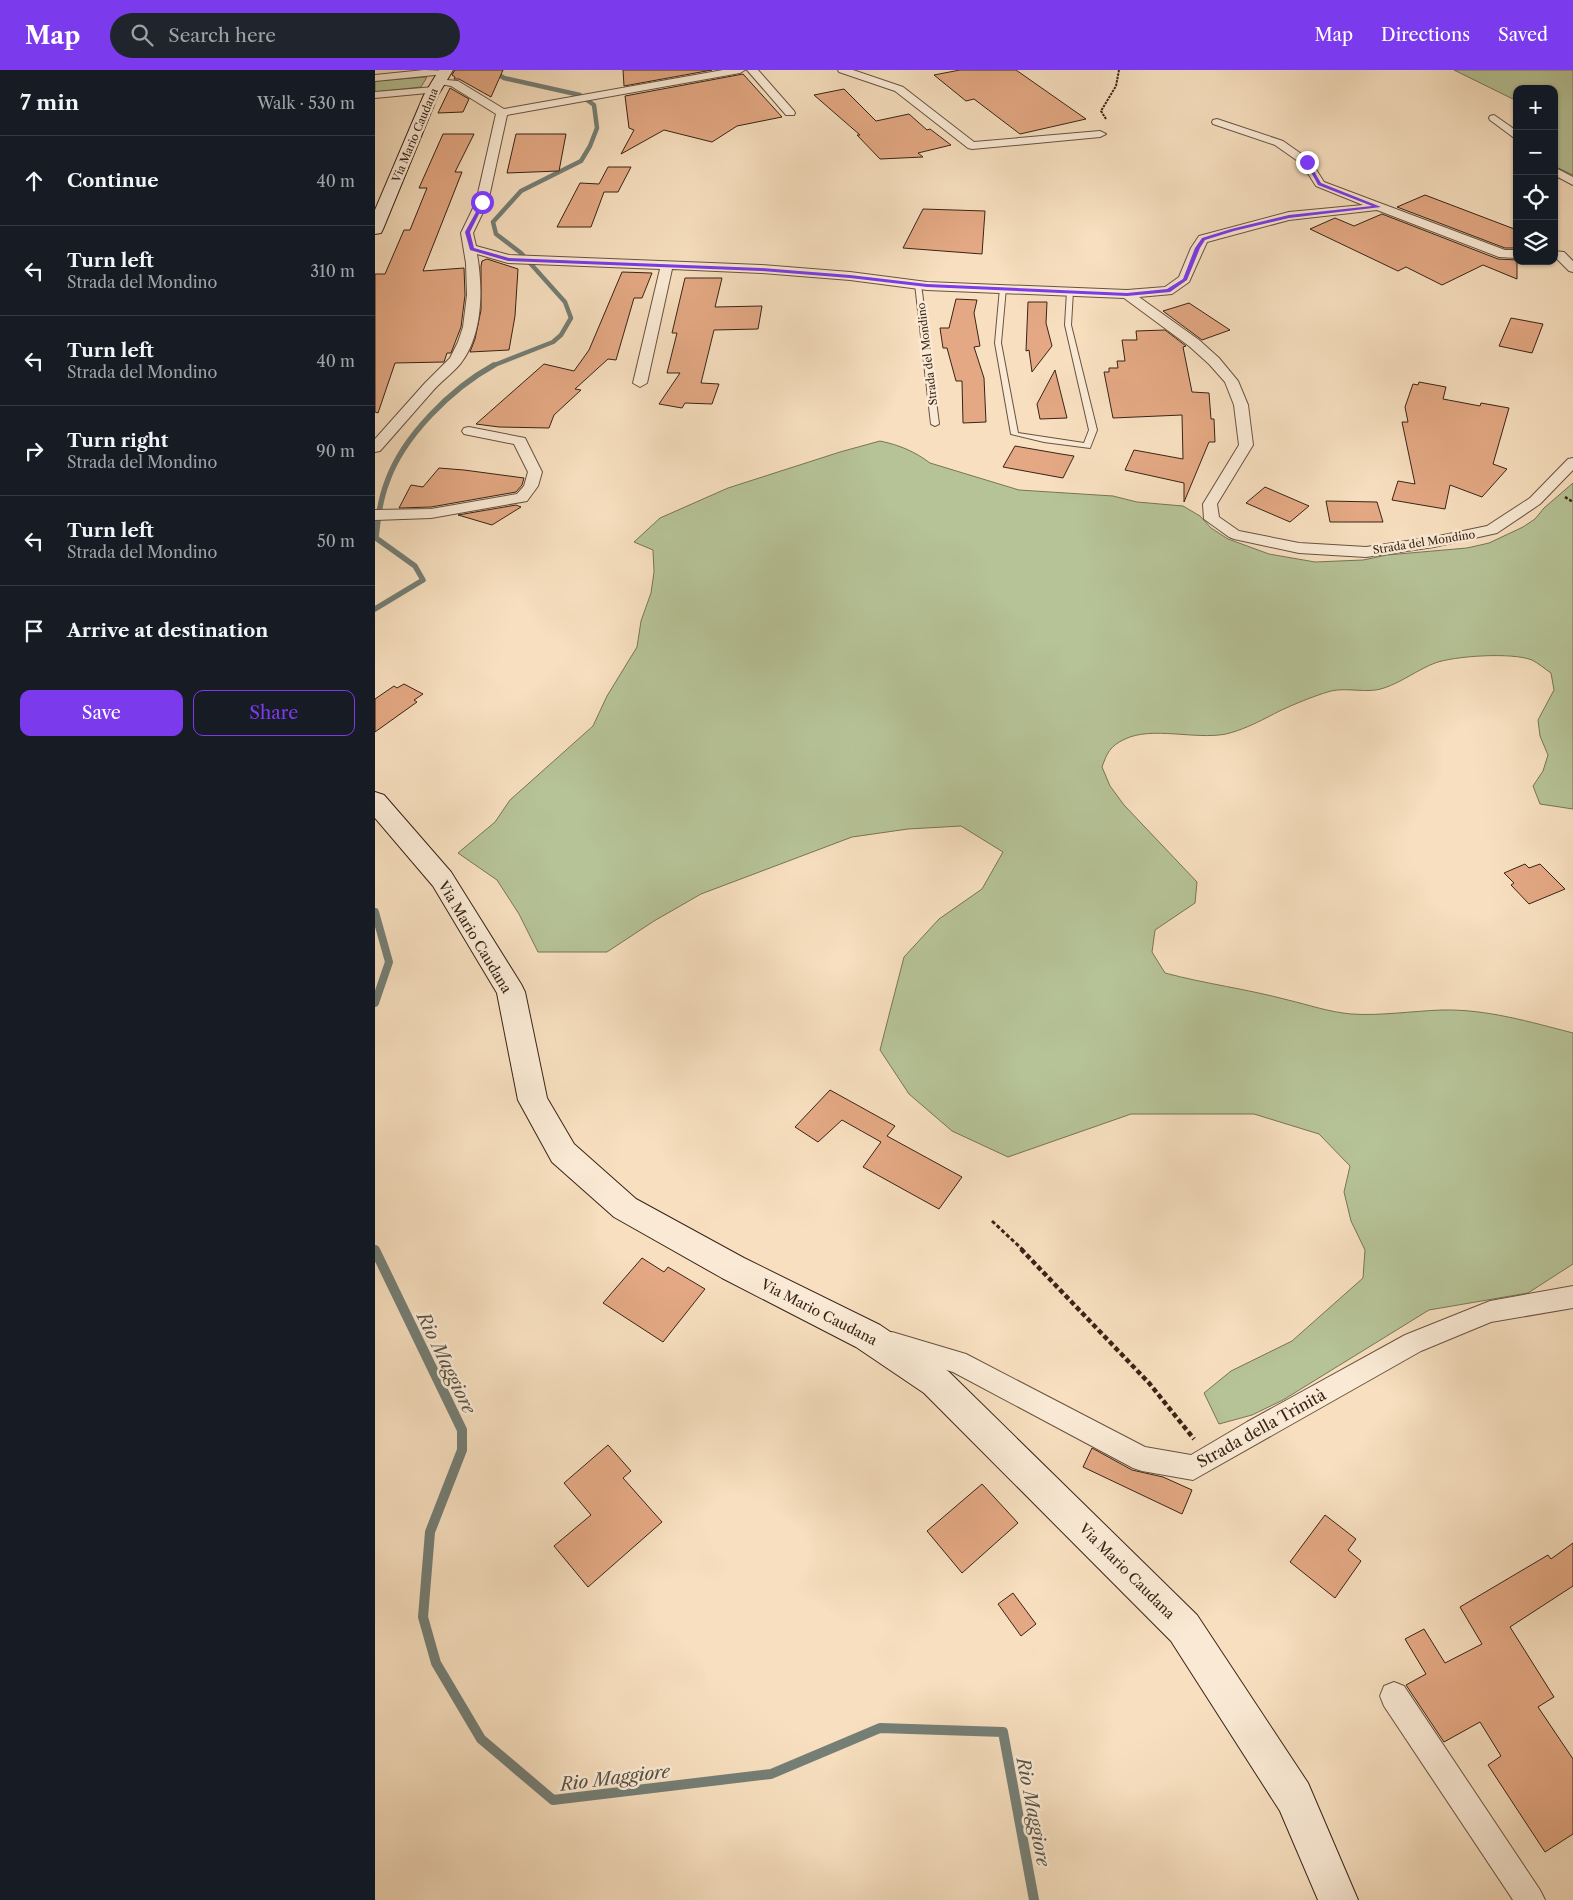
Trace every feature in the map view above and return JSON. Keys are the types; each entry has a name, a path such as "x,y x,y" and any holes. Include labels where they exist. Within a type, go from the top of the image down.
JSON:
{"main road":[{"name":"Via Mario Caudana","path":"375,230 441,78"},
{"name":"Via Mario Caudana","path":"375,801 442,880 511,992 533,1100 563,1152 625,1208 733,1268 868,1336 937,1382 1184,1628 1294,1797 1338,1900"}],"street":[{"path":"375,78 441,78 453,83 502,113 740,70"},
{"path":"752,70 790,113"},
{"path":"843,70 899,89 972,146 1100,134"},
{"path":"375,95 441,78"},
{"path":"375,448 438,377 459,357 468,334 475,292 472,249 467,232 482,202 502,113"},
{"path":"1494,118 1513,134"},
{"name":"Strada del Mondino","path":"1217,122 1279,143 1307,162 1319,184 1503,254 1513,254"},
{"path":"1558,173 1573,182"},
{"name":"Strada del Mondino","path":"472,249 488,255 515,259 761,269 918,284 1127,294 1168,291 1185,279 1197,248 1203,239 1289,216 1378,207"},
{"path":"1558,255 1573,268"},
{"path":"640,382 667,266"},
{"name":"Strada del Mondino","path":"1127,294 1194,342 1231,381 1241,405 1246,445 1210,504 1212,520 1234,534 1299,548 1367,552 1434,542 1492,530 1535,501 1573,462"},
{"path":"381,515 430,514 522,498 531,486 535,472 520,441 469,431"},
{"name":"Strada della Trinità","path":"868,1336 958,1362 1143,1459 1193,1468 1256,1430 1413,1343 1490,1312 1573,1297"},
{"path":"1394,1696 1530,1900"}],"lane":[{"name":"Strada del Mondino","path":"918,284 935,424"},
{"path":"1003,288 998,343 1006,395 1015,434 1087,446 1093,430 1068,325 1070,291"}],"path":[{"path":"1100,134 1110,126 1101,111 1113,92 1120,75 1119,70"},
{"path":"992,1221 1023,1249 1094,1323 1178,1415 1209,1460"}],"green space":[{"path":"1454,70 1573,70 1573,175 1558,168 1558,85 1513,85 1513,99"},
{"path":"427,77 421,87 375,92 375,81"},
{"path":"880,441 906,449 930,463 1019,490 1113,496 1137,502 1183,506 1200,516 1211,528 1228,539 1269,554 1315,562 1363,560 1387,555 1467,548 1489,543 1523,527 1535,519 1544,508 1573,483 1573,809 1540,804 1533,786 1543,771 1548,755 1540,736 1538,720 1554,690 1551,673 1532,660 1511,656 1455,658 1435,663 1397,683 1378,690 1331,691 1299,702 1248,727 1226,734 1161,733 1136,735 1112,747 1102,767 1110,786 1124,805 1197,882 1195,903 1155,930 1152,952 1165,973 1343,1013 1374,1014 1459,1010 1508,1017 1573,1033 1573,1264 1528,1293 1429,1310 1283,1400 1252,1415 1219,1424 1204,1393 1231,1371 1292,1341 1363,1278 1365,1250 1351,1221 1344,1192 1350,1166 1319,1134 1254,1114 1131,1114 1008,1157 952,1131 909,1094 880,1050 904,957 939,919 982,889 1003,852 961,826 908,829 852,837 701,894 654,921 607,952 538,952 519,914 497,880 458,853 495,822 510,800 593,726 607,696 637,647 641,621 651,593 654,572 653,550 634,542 660,518 728,488"}],"building":[{"path":"455,70 503,70 491,97 459,79 454,79 455,77 452,75"},
{"path":"623,70 712,70 624,86"},
{"path":"960,70 1016,70 1086,119 1020,134 974,99 966,101 934,75"},
{"path":"743,74 782,117 737,126 712,142 664,130 621,154 634,130 629,128 625,96"},
{"path":"450,88 469,99 463,112 438,113"},
{"path":"844,89 876,121 909,114 927,130 930,129 951,145 918,153 923,157 880,159 857,135 860,135 814,95"},
{"path":"443,134 474,134 455,172 462,172 423,271 464,268 465,295 461,327 451,353 447,353 444,362 395,363 378,413 375,412 375,274 385,274 404,230 410,230 427,188 419,188"},
{"path":"516,134 566,134 559,171 507,173"},
{"path":"608,167 631,167 618,192 604,192 591,227 557,227 580,183 599,184"},
{"path":"1425,195 1513,228 1513,248 1505,248 1397,207"},
{"path":"923,209 985,211 982,254 903,248"},
{"path":"1382,214 1498,259 1513,260 1513,265 1517,265 1517,279 1483,265 1442,285 1406,267 1398,271 1310,229 1335,218 1354,226"},
{"path":"487,259 518,269 515,316 509,350 470,352 475,339 481,310 481,266 482,261"},
{"path":"622,272 652,273 642,298 634,298 616,360 608,359 575,389 581,390 554,415 549,428 499,427 476,424 544,364 574,371 589,350"},
{"path":"685,278 722,278 715,307 762,306 758,329 714,330 701,383 719,384 712,404 685,403 682,408 659,404 680,373 667,373 677,333 672,333"},
{"path":"956,299 977,300 974,313 980,346 974,347 984,378 986,422 963,423 962,381 956,381 947,348 943,348 940,328 949,328"},
{"path":"1028,302 1047,302 1046,323 1052,346 1032,372 1029,350 1026,351"},
{"path":"1189,303 1230,330 1202,340 1163,311"},
{"path":"1511,318 1543,324 1532,353 1499,346"},
{"path":"1165,330 1186,346 1183,347 1192,392 1209,393 1211,419 1214,419 1215,442 1209,442 1184,502 1184,483 1125,470 1134,450 1183,459 1182,415 1113,418 1104,372 1109,372 1109,368 1118,368 1117,361 1125,361 1122,340 1137,340 1136,331"},
{"path":"1055,370 1067,418 1040,419 1037,404"},
{"path":"1419,382 1446,387 1443,399 1480,406 1481,403 1509,408 1493,464 1507,469 1482,497 1450,485 1445,509 1392,500 1398,481 1415,484 1402,422 1408,422 1405,407 1413,384 1418,385"},
{"path":"1015,446 1074,456 1063,478 1003,467"},
{"path":"439,468 524,478 522,485 516,492 431,507 399,508 411,485 423,487"},
{"path":"1265,487 1309,506 1290,522 1246,503"},
{"path":"1326,501 1377,502 1383,522 1330,522"},
{"path":"516,505 521,507 492,525 458,515"},
{"path":"404,684 423,694 414,700 417,702 375,732 375,699 394,686 397,688"},
{"path":"1525,864 1529,868 1540,864 1565,889 1529,904 1511,885 1514,883 1504,873"},
{"path":"830,1090 895,1126 887,1136 962,1177 939,1209 863,1167 881,1142 842,1120 818,1142 795,1127"},
{"path":"642,1258 664,1272 668,1267 705,1289 663,1342 603,1303"},
{"path":"608,1445 631,1471 623,1478 662,1522 588,1587 554,1546 591,1515 564,1483"},
{"path":"1092,1448 1132,1470 1163,1477 1192,1490 1182,1514 1083,1467"},
{"path":"982,1484 1018,1523 962,1573 927,1531"},
{"path":"1325,1515 1356,1539 1348,1550 1361,1561 1335,1598 1290,1562"},
{"path":"1573,1543 1573,1586 1510,1627 1554,1697 1538,1707 1573,1759 1573,1834 1545,1852 1488,1765 1501,1756 1480,1722 1444,1742 1406,1685 1426,1674 1405,1639 1424,1629 1445,1663 1482,1644 1460,1607 1548,1555 1551,1559"},
{"path":"1013,1593 1036,1624 1021,1636 998,1604"}],"waterway":[{"path":"493,366 553,342 561,335 571,318 565,302 521,253 496,234 493,222 521,191 581,161 590,146 597,128 594,105 580,95 504,78 496,73 498,70"},
{"path":"375,609 423,580 415,566 376,538 383,496 394,465 417,431 431,415 462,387 493,366"},
{"name":"Rio Maggiore","path":"375,912 389,962 375,1003"},
{"name":"Rio Maggiore","path":"375,1250 462,1430 462,1450 430,1532 423,1617 436,1663 481,1739 553,1800 771,1774 880,1728 1003,1732 1034,1900"}],"route":[{"path":"482,202 467,232 472,249 508,259 761,269 850,276 927,286 1127,294 1168,291 1185,279 1192,259 1203,239 1289,216 1378,207 1319,184 1307,162"}]}
